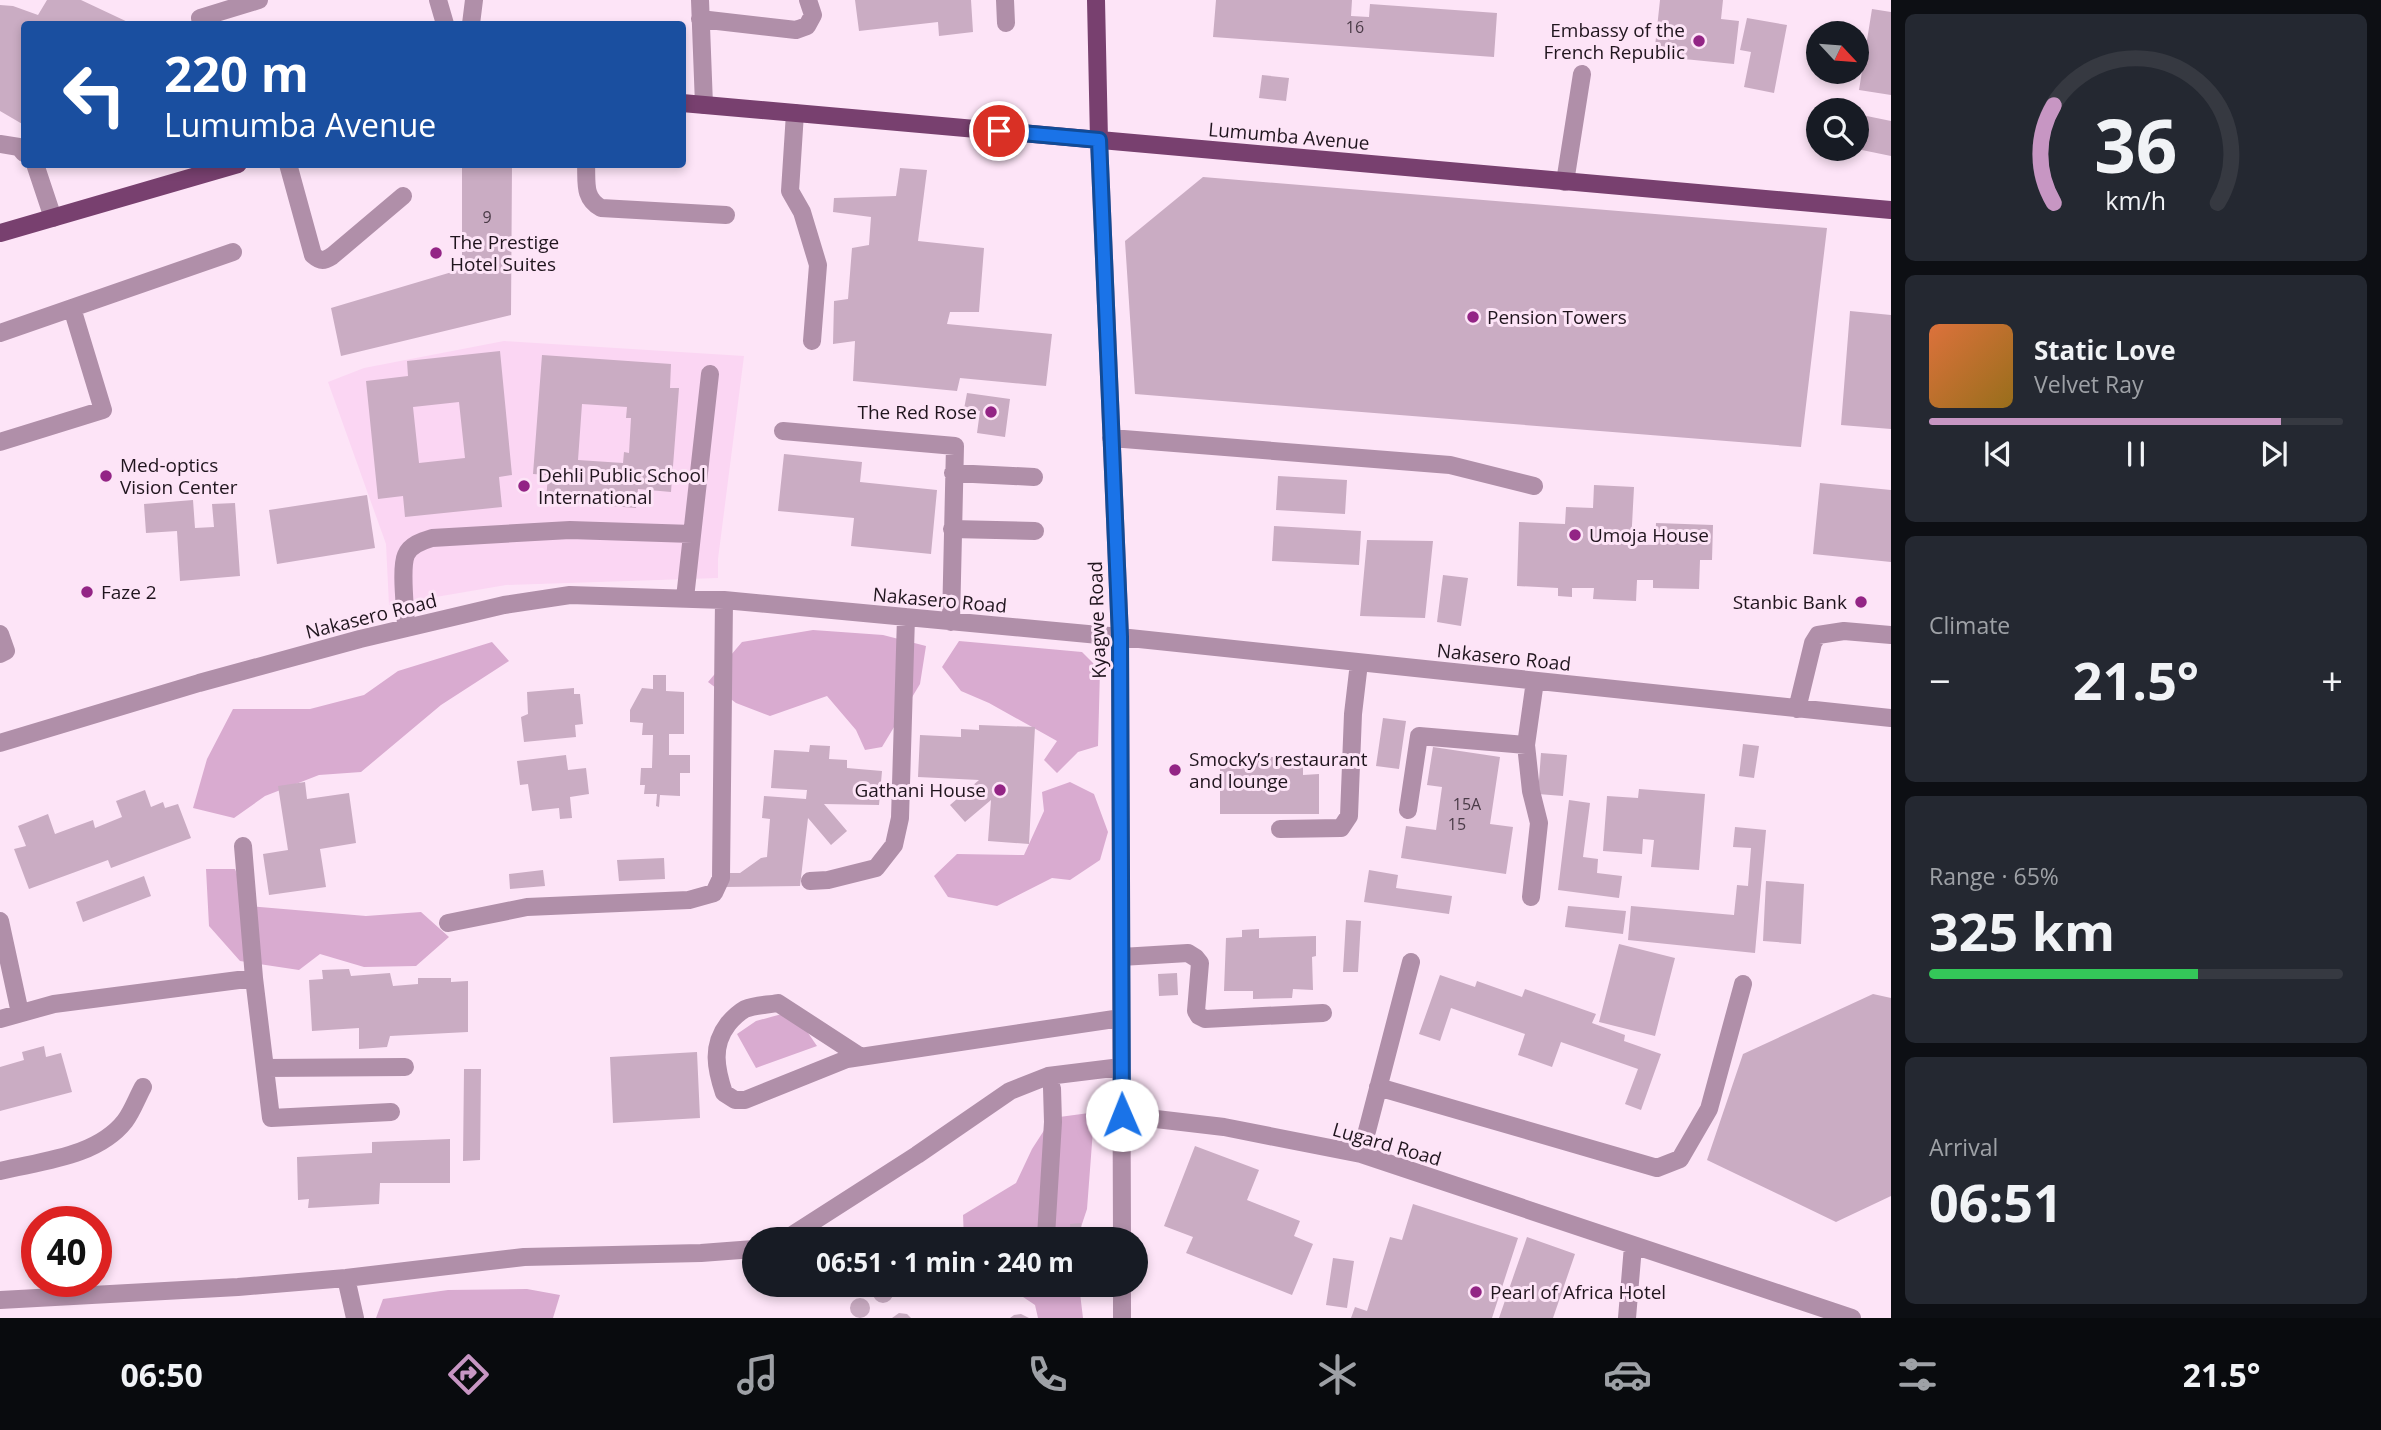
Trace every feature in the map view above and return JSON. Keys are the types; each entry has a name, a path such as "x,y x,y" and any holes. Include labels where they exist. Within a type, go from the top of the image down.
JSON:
{"main road":[{"name":"Kyagwe Road","path":"1096,0 1099,140"},
{"name":"Lumumba Avenue","path":"686,103 1891,211"},
{"path":"0,233 224,168"}],"street":[{"path":"195,0 201,21 259,0"},
{"path":"438,0 444,21"},
{"path":"471,21 474,0"},
{"path":"700,0 704,105"},
{"path":"700,19 796,30 807,26 813,15 808,0"},
{"path":"1004,0 1006,23"},
{"path":"1565,181 1582,74"},
{"path":"795,113 790,191 802,212 818,265 812,341"},
{"name":"Kyagwe Road","path":"1099,140 1120,637 1122,1227"},
{"path":"0,144 19,146 21,149"},
{"path":"35,168 53,218"},
{"path":"289,168 313,255 319,260 325,261 332,256 403,196"},
{"path":"586,168 587,195 592,203 601,208 726,215"},
{"path":"0,333 233,253"},
{"path":"0,442 103,410 72,308"},
{"path":"685,598 710,374"},
{"path":"783,431 955,446 951,622"},
{"path":"1111,438 1450,465 1534,486"},
{"path":"953,472 1034,477"},
{"path":"952,528 1035,531"},
{"path":"407,628 406,555 418,542 432,538 570,530 692,534"},
{"name":"Nakasero Road","path":"0,743 199,683 407,628 504,605 570,595 724,600 1120,637 1891,718"},
{"path":"448,923 527,907 689,900 714,893 721,878 724,600"},
{"path":"810,881 828,880 876,868 894,845 900,818 906,617"},
{"path":"1797,709 1813,643 1818,635 1844,631 1891,635"},
{"path":"0,634 6,652 0,654"},
{"path":"1280,829 1341,828 1349,816 1353,714 1359,663"},
{"path":"1531,897 1539,822 1531,791 1527,745 1535,681"},
{"path":"1408,810 1419,736 1527,745"},
{"path":"243,846 254,978 271,1118 391,1112"},
{"path":"0,921 20,1013"},
{"path":"1121,957 1188,953 1196,958 1199,962 1196,1011 1205,1019 1323,1013"},
{"path":"1361,1154 1411,962"},
{"path":"0,1019 54,1004 254,978"},
{"path":"1378,1087 1657,1168 1679,1159 1709,1109 1743,984"},
{"path":"861,1056 778,1003 747,1008 737,1013 716,1044 724,1093 735,1100 744,1100 847,1059 1121,1018"},
{"path":"266,1068 405,1067"},
{"path":"805,1227 1010,1091 1048,1076 1122,1067"},
{"path":"0,1171 74,1154 101,1142 125,1122 143,1087"},
{"path":"1042,1227 1053,1122 1052,1088"},
{"name":"Lugard Road","path":"1122,1115 1224,1127 1361,1154 1852,1318"},
{"path":"1627,1318 1633,1246"},
{"path":"0,1300 238,1287 524,1258 742,1250"},
{"path":"346,1278 355,1318"},
{"path":"1122,1297 1122,1318"}],"shaded area":[{"path":"504,341 744,356 718,559 718,578 506,585 389,605 386,544 328,382 364,368"},
{"path":"813,630 883,635 926,646 920,684 882,747 865,750 856,730 827,696 770,716 736,703 708,682 742,642"},
{"path":"959,641 1082,652 1100,670 1098,746 1078,752 1057,773 1044,760 1057,741 989,703 961,691 942,667"},
{"path":"492,642 509,661 441,705 361,772 319,775 265,796 234,818 193,808 207,759 233,709 310,709 364,695 398,671"},
{"path":"1070,782 1094,794 1108,832 1100,860 1070,880 1052,878 997,906 948,897 934,876 957,854 1024,855 1044,811 1042,792"},
{"path":"206,869 235,869 249,906 366,916 421,912 449,937 416,966 364,967 320,954 299,970 240,961 209,926"},
{"path":"793,1011 817,1046 756,1068 737,1034 756,1021"},
{"path":"1089,1113 1093,1130 1087,1209 1081,1227 964,1227 963,1215 1016,1183 1032,1149 1052,1118"},
{"path":"527,1289 560,1295 553,1318 376,1318 383,1299 448,1290"},
{"path":"1023,1297 1080,1297 1083,1318 1038,1318 1035,1305"}],"building":[{"path":"47,0 81,0 126,21 21,21 21,123 0,111 0,5 13,6 38,15"},
{"path":"855,0 971,0 973,32 939,36 938,22 859,31"},
{"path":"1216,0 1352,0 1351,16 1369,17 1370,4 1497,13 1494,57 1213,37"},
{"path":"1660,0 1723,0 1721,19 1739,21 1734,64 1654,56"},
{"path":"1872,9 1891,12 1891,95 1859,90 1860,84 1869,84 1869,28"},
{"path":"1747,18 1787,25 1774,93 1744,87 1751,52 1740,50"},
{"path":"1262,75 1289,78 1286,101 1259,98"},
{"path":"1869,116 1891,121 1891,156 1869,151"},
{"path":"462,168 512,168 511,315 341,356 331,308 462,269"},
{"path":"900,168 927,170 918,241 984,248 979,312 950,312 947,324 1052,334 1046,386 960,378 957,391 853,381 855,341 833,344 834,301 848,299 852,248 869,245 871,217 833,212 834,198 896,196"},
{"name":"Pension Towers","path":"1203,177 1827,228 1801,447 1135,394 1125,241"},
{"path":"1850,311 1891,315 1891,429 1841,425"},
{"path":"500,351 512,475 499,477 502,507 405,517 403,496 378,499 366,381 408,376 407,361","holes":["459,402 465,458 419,463 413,407"]},
{"path":"542,355 671,364 670,388 679,388 671,492 638,489 636,508 546,501 548,475 533,474","holes":["582,404 627,407 626,418 631,418 629,453 624,452 623,463 578,460"]},
{"path":"967,393 1010,399 1005,437 977,433 980,411 964,409"},
{"path":"784,454 862,462 860,482 937,490 931,554 851,546 854,518 778,511"},
{"path":"1278,476 1347,480 1345,514 1276,510"},
{"path":"1820,483 1891,490 1891,562 1813,554"},
{"name":"Umoja House","path":"1594,485 1634,487 1631,544 1655,545 1656,523 1713,525 1712,560 1700,560 1699,589 1653,588 1653,580 1637,580 1636,601 1593,599 1594,588 1572,588 1572,597 1558,596 1558,588 1517,586 1519,522 1565,524 1566,507 1593,508"},
{"path":"367,495 375,548 277,564 269,510"},
{"path":"193,500 195,528 214,527 212,504 235,503 240,576 180,581 177,531 146,533 144,504"},
{"path":"1274,526 1361,531 1359,565 1272,561"},
{"path":"1367,540 1433,541 1425,618 1360,616"},
{"path":"1443,575 1468,578 1461,626 1437,622"},
{"path":"653,675 666,675 666,691 684,692 684,734 669,734 669,755 690,755 690,773 680,773 680,796 660,795 659,807 656,806 657,794 644,794 645,785 640,785 641,768 652,768 653,735 642,735 643,723 630,722 630,710 642,688 653,689"},
{"path":"574,688 574,694 580,694 583,724 575,725 576,737 524,742 521,717 528,714 527,692"},
{"path":"1383,718 1406,721 1399,769 1376,766"},
{"name":"Gathani House","path":"979,725 1035,727 1029,844 988,841 991,800 965,822 950,805 979,780 918,777 920,735 961,737 961,729 979,730"},
{"path":"1743,744 1759,746 1754,778 1739,776"},
{"path":"810,745 830,746 829,759 847,760 847,768 882,771 879,805 824,804 847,831 831,845 808,818 800,886 724,887 725,873 740,873 761,858 767,857 770,819 762,818 764,796 806,799 807,790 771,788 774,750 809,752"},
{"path":"1433,747 1500,757 1490,824 1513,827 1506,874 1401,858 1406,826 1436,830 1442,787 1427,785"},
{"path":"1541,753 1567,755 1563,796 1538,794"},
{"path":"566,755 568,770 586,768 589,794 570,797 572,818 560,819 559,808 532,811 528,784 520,785 517,761"},
{"path":"1247,757 1277,757 1277,764 1303,764 1303,775 1319,774 1319,814 1220,814 1220,766 1247,766"},
{"path":"305,782 307,799 349,793 356,843 320,849 326,887 269,895 263,854 288,850 278,786"},
{"path":"1639,789 1705,794 1699,870 1651,867 1654,840 1643,839 1642,854 1603,851 1607,796 1638,798"},
{"path":"145,790 151,807 163,802 165,808 178,804 191,838 111,868 108,860 29,889 14,849 26,846 18,826 48,814 55,834 93,820 95,828 122,817 116,801"},
{"path":"1569,800 1590,803 1583,857 1598,859 1597,873 1622,876 1619,898 1558,890"},
{"path":"1735,827 1766,830 1755,953 1628,940 1631,906 1734,915 1737,885 1748,886 1751,848 1733,847"},
{"path":"664,858 665,879 619,881 617,860"},
{"path":"543,870 545,886 510,889 509,874"},
{"path":"1369,870 1398,875 1396,888 1452,896 1449,914 1364,902"},
{"path":"144,876 151,896 83,922 76,902"},
{"path":"1766,881 1804,884 1801,944 1763,941"},
{"path":"1568,906 1626,911 1623,934 1565,927"},
{"path":"1346,920 1361,921 1358,972 1343,972"},
{"path":"1259,929 1259,938 1316,936 1316,956 1312,957 1313,990 1293,989 1292,998 1253,999 1253,991 1224,991 1226,938 1242,937 1242,930"},
{"path":"1619,944 1675,958 1655,1036 1599,1022"},
{"path":"349,969 351,976 390,973 393,986 418,984 418,978 468,981 468,1032 390,1036 387,1047 359,1049 359,1028 312,1031 309,980 323,979 322,970"},
{"path":"1177,973 1178,995 1159,996 1158,974"},
{"path":"1440,975 1475,987 1477,981 1522,997 1525,989 1596,1014 1592,1023 1625,1035 1624,1041 1661,1054 1641,1110 1625,1104 1638,1069 1561,1042 1552,1067 1518,1055 1525,1034 1451,1008 1440,1041 1419,1034"},
{"path":"1873,994 1891,998 1891,1196 1836,1222 1707,1160 1743,1054"},
{"path":"44,1046 46,1057 61,1053 72,1092 0,1111 0,1067 24,1060 22,1052"},
{"path":"697,1052 700,1118 613,1123 610,1057"},
{"path":"464,1069 481,1069 480,1160 463,1161"},
{"path":"450,1139 450,1183 380,1183 379,1204 308,1208 309,1199 298,1200 297,1157 372,1153 372,1142"},
{"path":"1195,1146 1259,1170 1247,1200 1300,1221 1294,1236 1313,1244 1292,1295 1186,1253 1193,1237 1164,1226"},
{"path":"1413,1204 1518,1238 1492,1318 1351,1318 1355,1307 1367,1311 1390,1237 1402,1240"},
{"path":"1081,1223 1081,1227 1070,1227 1070,1224"},
{"path":"1527,1237 1575,1254 1553,1318 1499,1318"},
{"path":"1333,1258 1354,1261 1347,1308 1326,1305"},
{"path":"874,1297 892,1297 883,1303"},
{"path":"860,1298 867,1301 870,1308 867,1315 860,1318 853,1315 850,1308 853,1301"},
{"path":"899,1313 907,1314 911,1318 892,1318"},
{"path":"1021,1314 1029,1318 1010,1318 1014,1315"}],"place":[{"name":"Embassy of the French Republic","path":"1699,41"},
{"name":"The Prestige Hotel Suites","path":"436,253"},
{"name":"Pension Towers","path":"1473,317"},
{"name":"The Red Rose","path":"991,412"},
{"name":"Med-optics Vision Center","path":"106,476"},
{"name":"Dehli Public School International","path":"524,486"},
{"name":"Umoja House","path":"1575,535"},
{"name":"Faze 2","path":"87,592"},
{"name":"Stanbic Bank","path":"1861,602"},
{"name":"Smocky’s restaurant and lounge","path":"1175,770"},
{"name":"Gathani House","path":"1000,790"},
{"name":"Pearl of Africa Hotel","path":"1476,1292"}],"route":[{"path":"999,131 1099,140 1120,637 1122,1115"}]}
